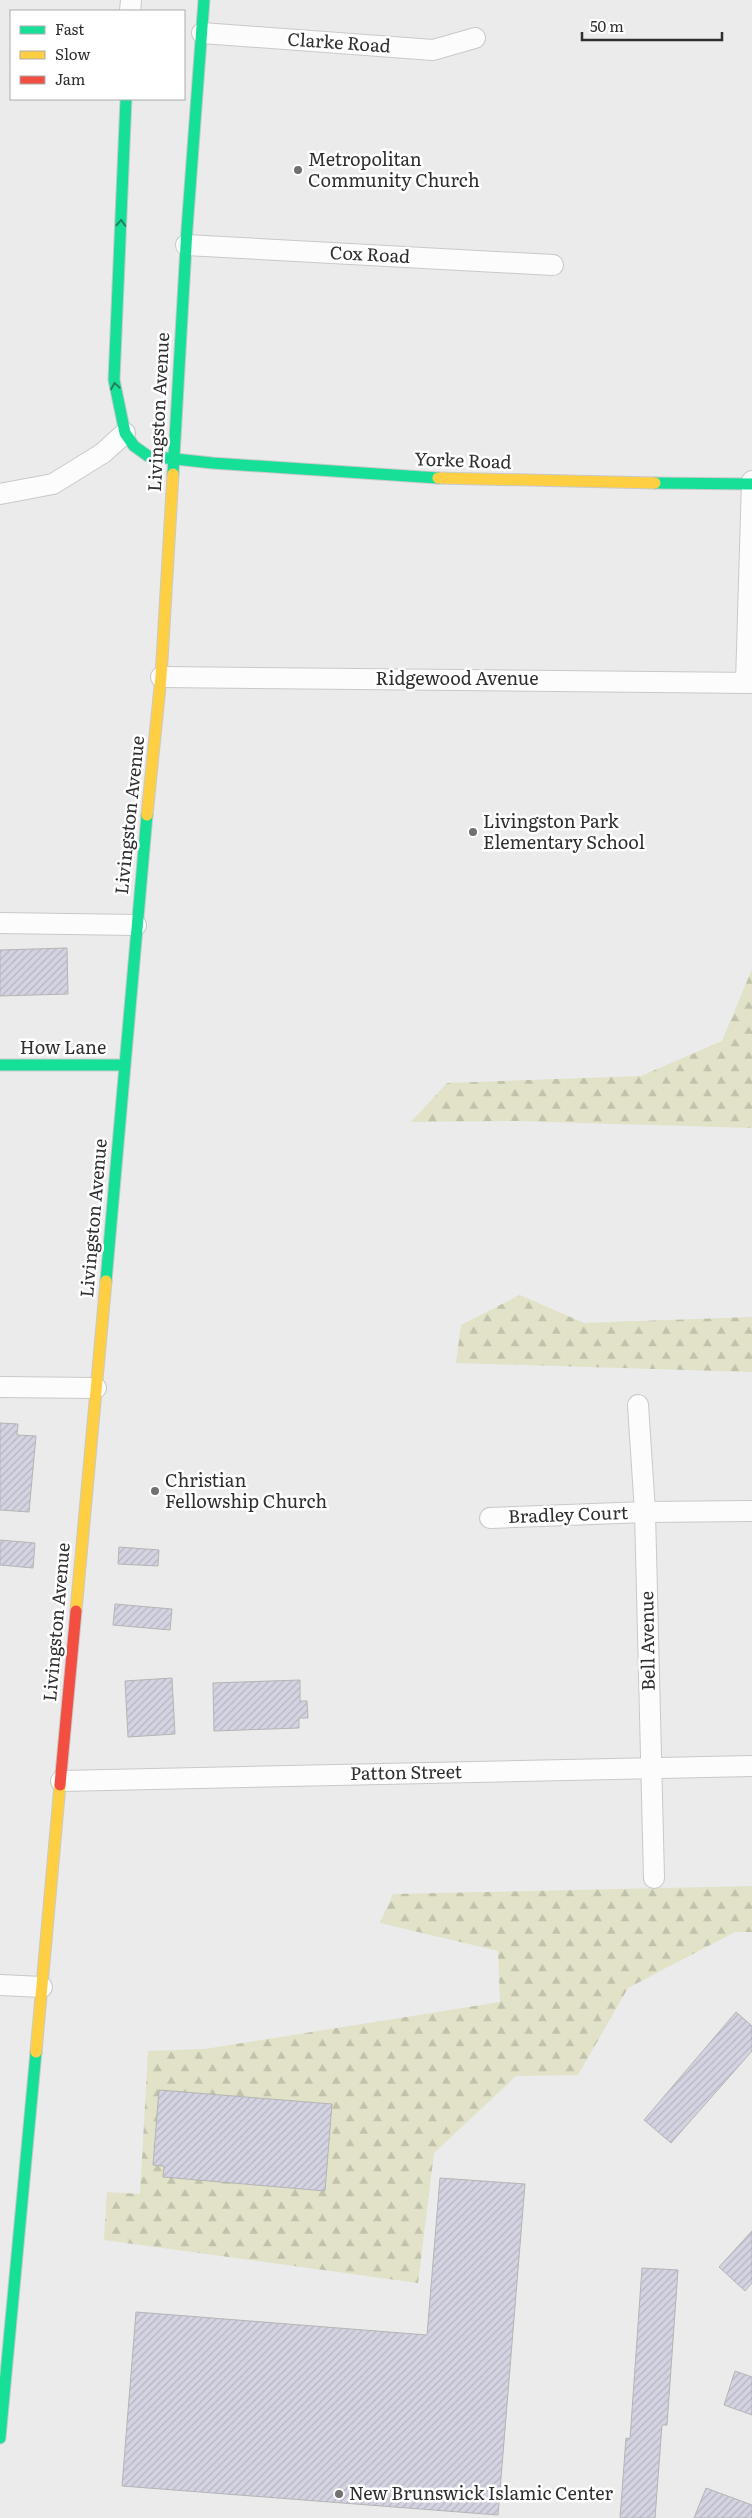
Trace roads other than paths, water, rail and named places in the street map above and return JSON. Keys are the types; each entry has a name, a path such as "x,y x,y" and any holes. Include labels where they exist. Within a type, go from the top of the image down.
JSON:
{"main road":[{"name":"Livingston Avenue","path":"0,2438 61,1781 136,925 161,677 186,245 204,0"},
{"path":"125,434 114,380 126,100"},
{"name":"Yorke Road","path":"125,434 134,446 148,456 174,460 475,480 752,483"},
{"name":"How Lane","path":"0,1065 125,1065"}],"street":[{"name":"Clarke Road","path":"202,33 433,50 475,38"},
{"name":"Cox Road","path":"186,245 554,265"},
{"path":"0,494 53,484 103,453 125,434"},
{"path":"749,683 752,483"},
{"name":"Ridgewood Avenue","path":"161,677 749,683"},
{"path":"0,923 136,925"},
{"path":"0,1387 96,1388"},
{"name":"Bell Avenue","path":"638,1405 645,1512 654,1878"},
{"name":"Bradley Court","path":"490,1518 645,1512 752,1511"},
{"name":"Patton Street","path":"61,1781 752,1766"},
{"path":"0,1985 42,1987"}],"place":[{"name":"Metropolitan Community Church","path":"298,170"},
{"name":"Livingston Park Elementary School","path":"473,832"},
{"name":"Christian Fellowship Church","path":"155,1491"},
{"name":"New Brunswick Islamic Center","path":"339,2494"}]}
